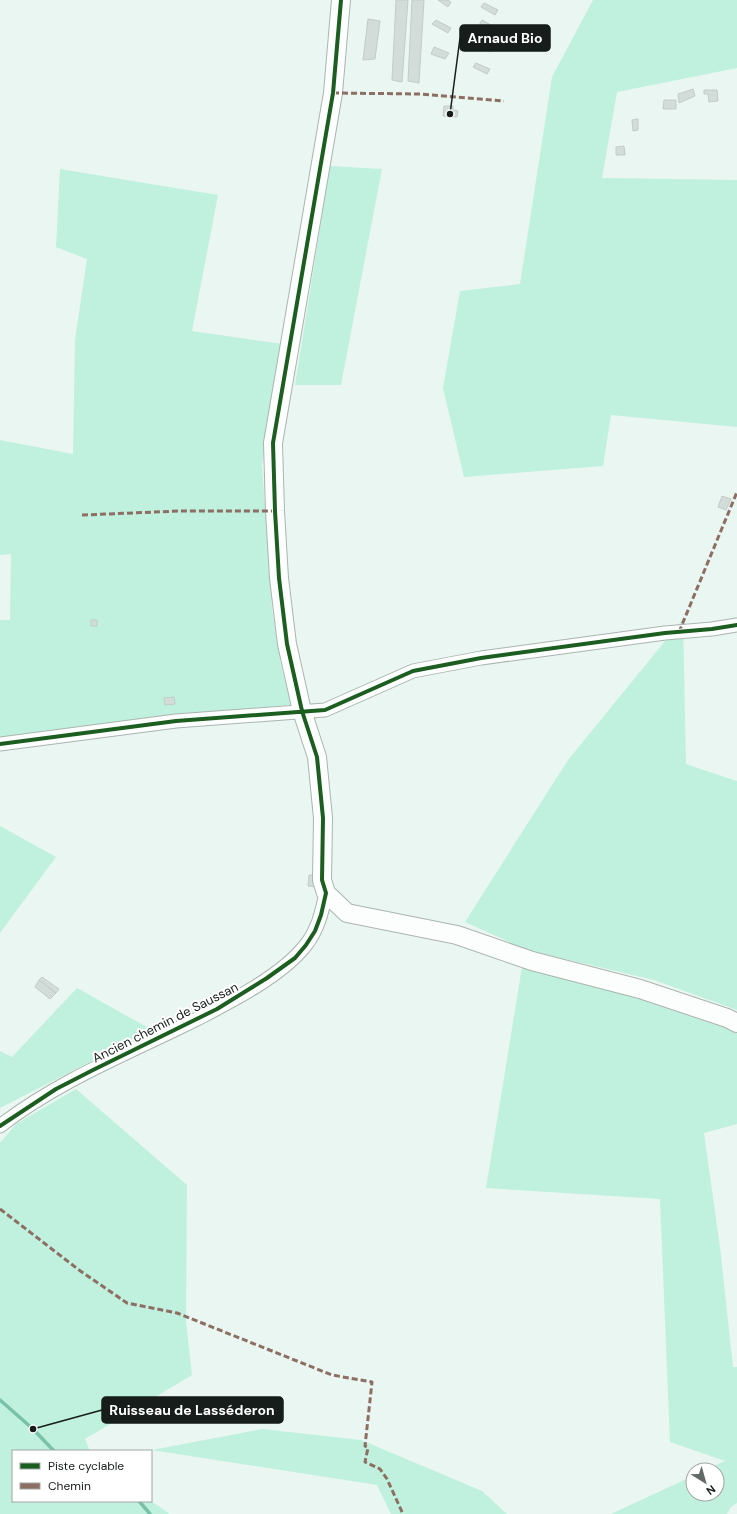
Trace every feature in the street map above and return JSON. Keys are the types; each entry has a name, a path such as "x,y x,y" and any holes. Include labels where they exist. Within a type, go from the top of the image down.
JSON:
{"street":[{"path":"341,0 333,93 273,442 274,511 279,578 287,644 302,711 317,757 323,818 322,880 326,893 347,913 457,935 532,961 647,992 727,1018 737,1023"},
{"path":"0,744 176,721 325,710 413,671 481,658 665,633 712,629 737,625"},
{"name":"Ancien chemin de Saussan","path":"0,1126 56,1089 217,1009 267,978 295,958 315,931 321,916 326,893"}],"green space":[{"path":"593,0 737,0 737,68 617,92 602,178 737,180 737,427 611,415 603,466 464,477 443,388 460,291 520,284 552,77"},
{"path":"330,166 382,169 341,385 295,385"},
{"path":"60,169 218,195 192,331 282,344 262,465 272,609 281,666 291,705 166,716 0,738 0,620 10,620 11,554 0,555 0,440 73,454 75,340 87,259 56,247"},
{"path":"683,619 686,764 737,781 737,1010 654,980 527,950 465,922 568,760"},
{"path":"0,826 56,857 0,933"},
{"path":"522,967 662,1002 737,1031 737,1124 704,1133 720,1247 733,1367 737,1367 737,1503 731,1507 727,1514 611,1514 685,1480 685,1502 725,1502 725,1462 723,1462 725,1461 670,1442 660,1199 486,1188"},
{"path":"77,988 152,1030 0,1108 0,1051 12,1057"},
{"path":"76,1089 187,1185 186,1321 192,1375 85,1439 90,1450 12,1450 12,1502 152,1502 170,1514 0,1514 0,1143 16,1124"},
{"path":"262,1429 361,1440 482,1491 507,1514 391,1514 377,1485 152,1450"}],"building":[{"path":"396,0 408,0 402,82 392,80"},
{"path":"412,0 424,0 419,83 408,81"},
{"path":"438,0 448,0 451,2 448,7"},
{"path":"484,3 498,10 495,15 481,7"},
{"path":"368,19 380,21 375,59 363,60"},
{"path":"436,20 451,28 448,33 432,24"},
{"path":"482,20 495,27 493,32 479,25"},
{"path":"479,40 493,47 490,52 476,44"},
{"path":"434,47 449,53 445,59 431,54"},
{"path":"476,63 490,69 487,74 473,67"},
{"path":"693,89 695,96 679,103 678,94"},
{"path":"704,90 717,90 718,101 709,102 708,94 704,94"},
{"path":"664,100 676,100 676,109 663,109"},
{"path":"444,106 453,106 453,110 458,111 457,117 443,116"},
{"path":"638,119 638,130 633,131 632,120"},
{"path":"624,146 625,155 616,155 616,147"},
{"path":"722,496 731,499 726,510 718,507"},
{"path":"91,620 97,620 97,626 91,626"},
{"path":"174,697 175,704 165,705 164,698"},
{"path":"309,875 316,875 316,887 308,886"},
{"path":"42,977 59,989 56,993 39,980"},
{"path":"39,980 56,993 50,999 35,987"}],"waterway":[{"path":"0,1400 33,1429 53,1450"},
{"path":"140,1502 150,1514"}],"marked path":[{"path":"333,93 420,94 504,101"},
{"path":"679,632 737,492"},
{"path":"82,515 180,511 275,511"},
{"path":"0,1209 79,1270 127,1303 177,1313 332,1375 372,1382 365,1446 368,1448 365,1462 380,1469 387,1479 403,1514"}],"cycle path":[{"path":"0,1126 56,1089 217,1009 267,978 295,958 315,931 321,915 326,893 322,880 323,818 317,757 302,711 287,644 279,578 273,443 333,93 341,0"},
{"path":"0,744 176,721 325,710 413,671 481,658 665,633 712,629 737,625"}],"place":[{"name":"Arnaud Bio","path":"450,114"},
{"name":"Ruisseau de Lasséderon","path":"33,1429"}]}
